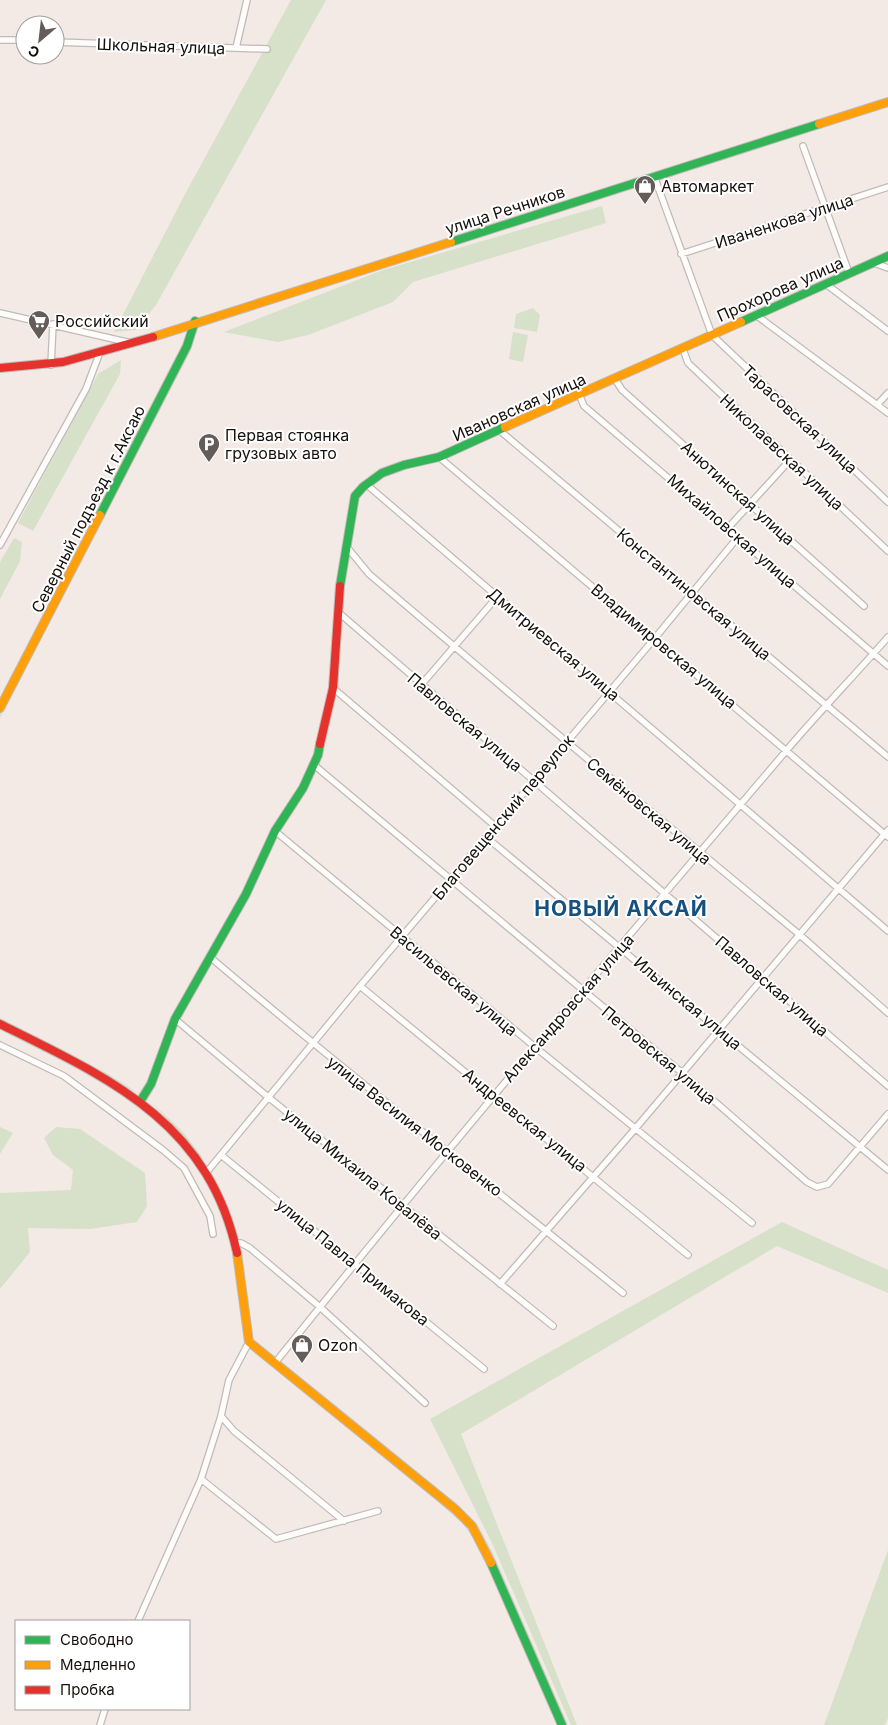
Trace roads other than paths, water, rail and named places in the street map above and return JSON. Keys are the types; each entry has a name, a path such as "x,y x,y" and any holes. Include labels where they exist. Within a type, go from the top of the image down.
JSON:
{"street":[{"path":"236,48 247,0"},
{"path":"0,40 15,40"},
{"name":"Школьная улица","path":"65,42 267,50"},
{"name":"улица Речников","path":"0,368 51,365 100,352 195,321 407,258 654,176 888,102"},
{"path":"803,146 849,273"},
{"path":"654,176 712,335"},
{"name":"Иваненкова улица","path":"681,254 888,187"},
{"name":"Прохорова улица","path":"683,349 888,256"},
{"path":"872,263 888,268"},
{"path":"826,284 888,331"},
{"path":"0,313 131,342"},
{"path":"756,315 888,413"},
{"name":"Северный подъезд к г.Аксаю","path":"0,708 187,346 195,321"},
{"path":"51,365 53,324"},
{"name":"Тарасовская улица","path":"712,335 888,502"},
{"name":"Ивановская улица","path":"366,484 380,474 401,464 440,458 579,394 683,349"},
{"name":"Николаевская улица","path":"683,349 688,363 888,551"},
{"path":"0,545 86,389 100,352"},
{"name":"Анютинская улица","path":"615,379 622,390 864,606"},
{"path":"877,405 888,393"},
{"name":"Михайловская улица","path":"579,394 584,406 888,666"},
{"name":"Константиновская улица","path":"499,430 888,757"},
{"name":"Владимировская улица","path":"440,458 887,834"},
{"path":"728,528 790,460"},
{"path":"141,1100 151,1084 176,1019 246,894 275,831 303,788 322,744 333,688 338,612 346,546 355,496 366,484"},
{"name":"Дмитриевская улица","path":"366,484 610,691 741,806 839,887 888,931"},
{"name":"Благовещенский переулок","path":"206,1173 360,986 655,638 738,537"},
{"name":"Семёновская улица","path":"346,546 369,574 567,742 800,935 888,1013"},
{"path":"421,685 497,597"},
{"name":"Павловская улица","path":"338,612 888,1086"},
{"name":"Александровская улица","path":"275,1363 402,1205 534,1047 622,948 666,893 787,751 888,637"},
{"path":"333,688 495,826"},
{"name":"Петровская улица","path":"314,765 583,992 682,1072 808,1182 822,1188 832,1180 860,1147"},
{"name":"Васильевская улица","path":"275,831 534,1047 752,1224"},
{"path":"500,1284 635,1129 839,887 887,834"},
{"name":"Ильинская улица","path":"486,837 888,1170"},
{"name":"улица Василия Московенко","path":"210,957 313,1045 448,1151 623,1293"},
{"name":"Андреевская улица","path":"360,986 594,1175 688,1255"},
{"name":"улица Михаила Ковалёва","path":"176,1019 268,1097 553,1326"},
{"path":"0,1024 98,1074 141,1100 176,1132 206,1173 221,1201 234,1242 249,1342 229,1380 221,1416 200,1479 138,1620"},
{"path":"0,1045 64,1076 163,1150 184,1168 210,1216 213,1234"},
{"path":"860,1147 888,1114"},
{"name":"улица Павла Примакова","path":"221,1155 484,1369"},
{"path":"234,1242 241,1243 250,1248 320,1307 425,1403"},
{"path":"249,1342 435,1492 466,1520 483,1544 562,1725"},
{"path":"221,1416 234,1431 344,1522"},
{"path":"200,1479 276,1540 378,1512"},
{"path":"100,1725 105,1710"}],"place":[{"name":"Автомаркет","path":"645,205"},
{"name":"Российский","path":"39,340"},
{"name":"Первая стоянка грузовых авто","path":"209,463"},
{"name":"Ozon","path":"302,1364"}],"district":[{"name":"НОВЫЙ АКСАЙ","path":"621,909"}]}
